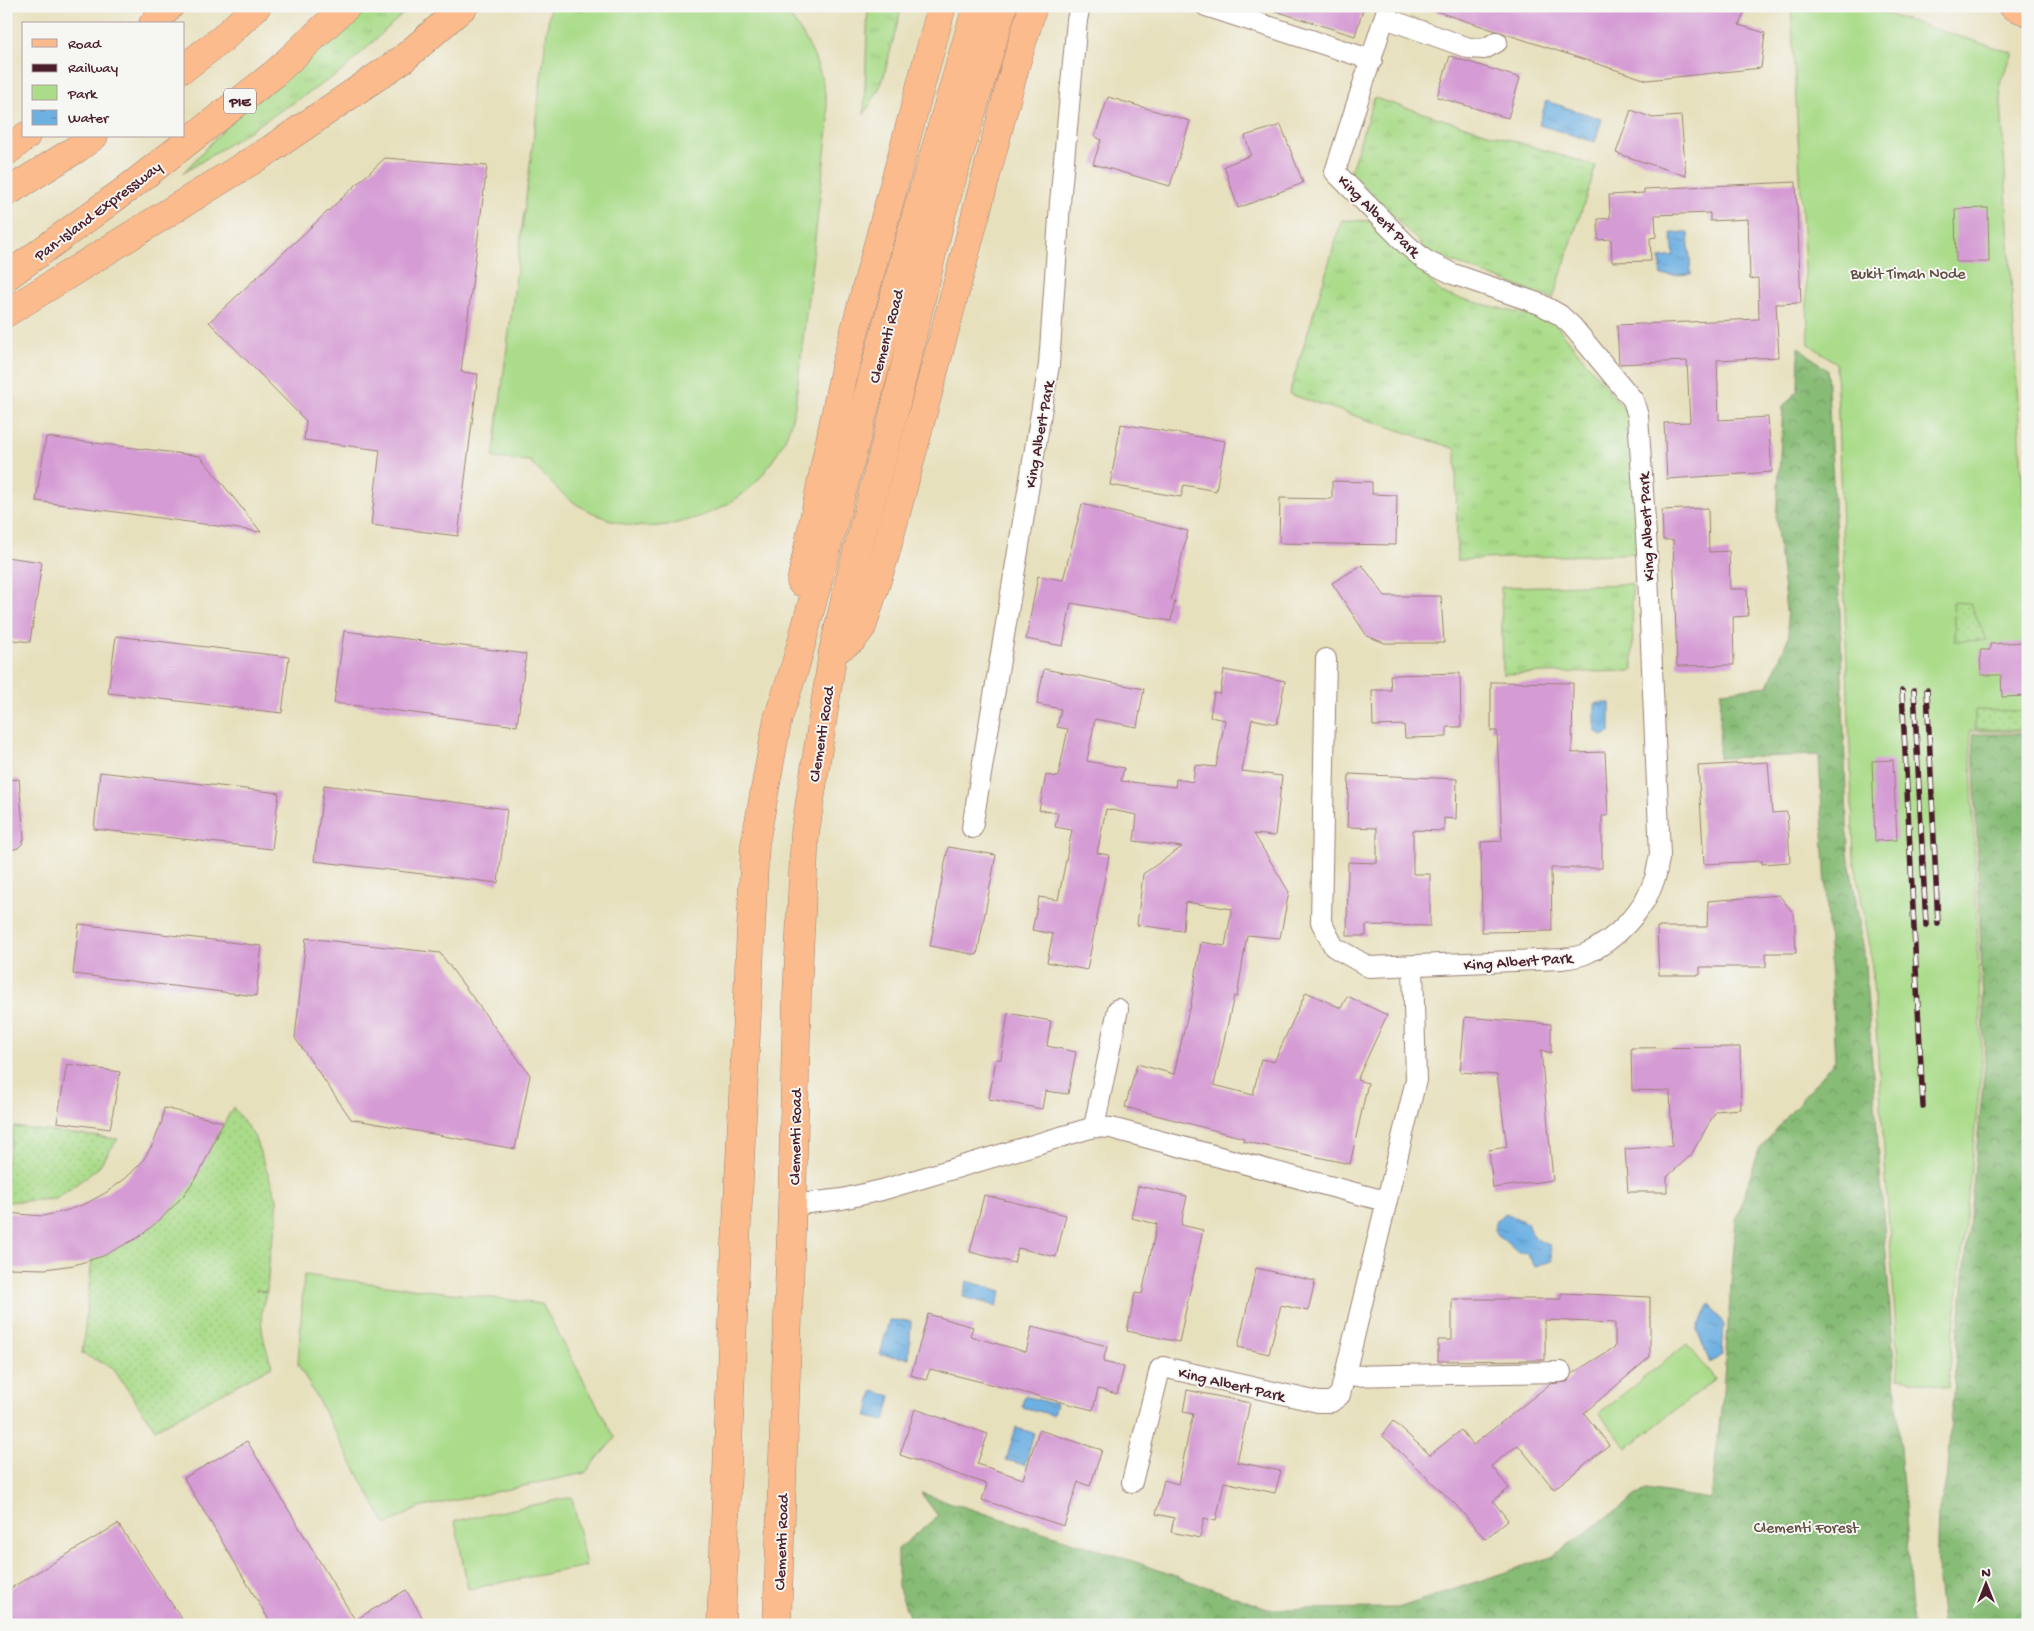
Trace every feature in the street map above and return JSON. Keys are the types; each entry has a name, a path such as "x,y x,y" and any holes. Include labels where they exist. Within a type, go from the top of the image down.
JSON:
{"main road":[{"path":"155,22 170,6"},
{"path":"185,67 222,39 257,6"},
{"name":"Pan-Island Expressway","path":"6,277 128,189 273,76 346,6"},
{"path":"6,313 271,149 403,59 464,6"},
{"name":"Clementi Road","path":"795,667 790,649 790,636 845,367 942,6"},
{"name":"Clementi Road","path":"777,1625 792,1205 797,996 805,833 833,652 892,420 930,213 977,6"},
{"name":"Clementi Road","path":"721,1625 736,1244 755,844 778,718 795,667 930,213 1003,6"},
{"path":"833,652 853,639 862,627 885,556 1033,6"},
{"path":"2013,6 2028,12"},
{"path":"6,152 24,138"},
{"path":"6,192 91,138"}],"street":[{"name":"King Albert Park","path":"972,828 1049,365 1060,203 1077,20 1080,6"},
{"path":"1206,6 1372,60"},
{"name":"King Albert Park","path":"1326,659 1321,922 1334,947 1370,967 1562,959 1584,955 1601,945 1632,918 1647,897 1655,878 1660,855 1647,556 1638,416 1632,400 1572,326 1560,315 1540,304 1453,274 1425,260 1407,245 1335,172 1386,12"},
{"path":"1386,12 1469,48 1484,49 1497,42"},
{"name":"King Albert Park","path":"1132,1482 1160,1369 1163,1366 1318,1402 1331,1402 1340,1395 1416,1080 1413,966"},
{"path":"1094,1126 1118,1009"},
{"path":"792,1205 842,1199 882,1190 1094,1126 1111,1128 1386,1202"},
{"path":"1345,1376 1561,1372"}],"green space":[{"path":"339,6 411,6 341,72 182,174"},
{"path":"589,6 781,6 798,28 812,53 821,76 825,95 829,120 795,407 788,431 766,471 740,496 709,513 674,524 639,526 624,524 606,518 583,508 571,500 552,484 530,461 493,458 550,7 584,10"},
{"path":"868,6 902,6 882,83 864,115"},
{"name":"Bukit Timah Node","path":"1791,6 1861,6 2013,53 2000,82 2028,582 2028,732 1970,731 1982,1062 1948,1387 1899,1378 1871,952 1854,859 1836,363 1809,344"},
{"path":"1374,98 1596,166 1553,299 1431,254 1350,173"},
{"path":"1342,220 1371,221 1443,294 1554,322 1629,416 1640,553 1457,560 1456,449 1289,394"},
{"name":"Clementi Forest","path":"1799,347 1827,370 1840,614 1848,852 1864,952 1913,1625 912,1625 898,1586 898,1549 938,1516 921,1493 1124,1558 1270,1609 1398,1608 1554,1556 1646,1489 1711,1499 1723,1391 1736,1219 1759,1150 1835,1060 1819,755 1719,758 1721,691 1768,686 1789,636 1776,520 1783,407 1798,390"},
{"path":"1632,584 1633,671 1503,674 1501,587"},
{"path":"1953,602 1970,603 1987,640 1955,641"},
{"path":"1975,710 2022,711 2022,730 1975,729"},
{"path":"1973,734 2028,734 2028,1625 1942,1625 1937,1581 1939,1509 1946,1483 1955,1367 1985,1063"},
{"path":"233,1107 254,1136 277,1199 277,1223 270,1250 267,1291 255,1290 267,1292 261,1320 272,1366 155,1429 112,1367 82,1354 92,1259 141,1235 176,1204 204,1161"},
{"path":"14,1127 118,1139 97,1169 56,1199 6,1202 6,1167"},
{"path":"304,1275 542,1304 615,1438 585,1473 419,1508 386,1525 298,1364"},
{"path":"1687,1344 1715,1379 1627,1448 1599,1413"},
{"path":"572,1497 586,1566 468,1589 455,1521"}],"water":[{"path":"1546,101 1602,119 1595,142 1539,125"},
{"path":"1688,232 1691,274 1661,276 1660,258 1674,256 1671,233"},
{"path":"1595,703 1610,703 1610,733 1602,736 1595,731"},
{"path":"1506,1213 1527,1223 1535,1237 1541,1242 1550,1245 1552,1261 1535,1266 1527,1254 1518,1253 1495,1232 1496,1220"},
{"path":"967,1281 1002,1291 997,1306 963,1297"},
{"path":"1710,1303 1724,1325 1722,1355 1710,1363 1697,1330"},
{"path":"889,1320 911,1321 909,1358 880,1355"},
{"path":"873,1391 891,1396 885,1421 867,1417"},
{"path":"1024,1396 1056,1404 1053,1415 1022,1407"},
{"path":"1016,1428 1034,1433 1025,1465 1006,1460"}],"building":[{"path":"1273,6 1364,6 1355,36 1272,10"},
{"path":"1432,6 1747,6 1739,25 1765,33 1761,68 1647,80 1432,10"},
{"path":"1450,56 1520,78 1508,118 1437,97"},
{"path":"1108,97 1190,121 1170,186 1093,164 1101,140 1095,136"},
{"path":"1631,110 1653,118 1681,116 1686,176 1616,153"},
{"path":"1281,125 1303,183 1238,208 1224,166 1251,155 1245,136"},
{"path":"385,158 487,166 461,372 478,374 458,536 371,525 380,450 304,440 306,421 209,322"},
{"path":"1796,182 1801,303 1776,304 1779,357 1717,360 1719,420 1768,417 1772,472 1667,479 1664,423 1690,422 1687,361 1619,364 1617,325 1759,319 1758,278 1750,279 1748,219 1710,221 1710,213 1655,215 1656,237 1650,238 1651,261 1612,262 1611,239 1598,240 1598,219 1610,218 1609,195 1644,193 1644,189"},
{"path":"1988,208 1989,262 1956,262 1955,209"},
{"path":"1121,424 1225,441 1216,491 1184,485 1181,497 1110,485"},
{"path":"46,437 200,456 261,532 36,501"},
{"path":"1332,481 1372,482 1372,494 1397,495 1396,545 1279,543 1280,498 1332,499"},
{"path":"1082,504 1188,531 1171,600 1175,601 1171,621 1071,603 1063,646 1026,639 1038,576 1063,580"},
{"path":"1708,508 1709,552 1729,551 1730,589 1747,589 1748,616 1733,617 1734,665 1677,666 1673,540 1663,540 1662,510"},
{"path":"6,557 42,562 30,642 6,639"},
{"path":"1362,565 1385,596 1441,596 1444,643 1385,643 1367,636 1332,583"},
{"path":"344,631 526,654 517,726 334,703"},
{"path":"116,636 289,657 282,713 108,693"},
{"path":"2023,642 2023,649 2028,649 2028,696 2002,697 2001,675 1981,675 1980,650 1990,650 1990,644"},
{"path":"1044,669 1144,689 1137,727 1095,719 1087,761 1124,768 1121,781 1175,787 1176,779 1193,782 1195,765 1216,767 1225,720 1210,717 1214,693 1220,694 1224,670 1285,681 1277,724 1252,719 1242,771 1282,776 1275,836 1254,834 1289,892 1280,938 1247,935 1237,997 1234,996 1214,1085 1253,1095 1261,1059 1274,1062 1306,992 1341,1008 1347,996 1387,1015 1357,1080 1368,1083 1350,1164 1243,1141 1244,1138 1125,1107 1137,1064 1174,1074 1190,1010 1201,942 1225,946 1232,909 1185,902 1183,931 1137,925 1143,874 1182,847 1134,841 1137,815 1106,809 1097,853 1109,855 1087,970 1047,962 1053,934 1032,930 1039,897 1058,900 1072,830 1055,827 1058,813 1039,810 1046,775 1058,777 1068,729 1057,727 1061,709 1037,704"},
{"path":"1460,673 1461,727 1447,727 1447,737 1405,738 1404,725 1373,726 1372,690 1391,690 1390,675"},
{"path":"1491,682 1573,683 1572,753 1605,752 1608,816 1602,816 1602,868 1551,868 1552,931 1482,932 1481,842 1502,841 1497,731 1491,731"},
{"path":"1893,760 1897,840 1875,841 1872,761"},
{"path":"1768,762 1772,813 1787,812 1790,862 1762,864 1762,861 1704,864 1698,766"},
{"path":"100,772 279,793 272,849 94,829"},
{"path":"1349,774 1457,779 1456,819 1444,818 1444,831 1413,830 1413,874 1430,874 1430,926 1366,925 1366,936 1347,936 1348,862 1377,863 1377,828 1347,827"},
{"path":"19,779 24,839 18,848 6,852 6,780"},
{"path":"324,785 507,809 498,883 314,861"},
{"path":"948,847 996,855 977,955 930,946"},
{"path":"1779,895 1794,914 1796,953 1766,953 1766,967 1700,967 1700,975 1659,975 1657,927 1707,927 1708,901"},
{"path":"79,924 262,946 256,996 73,974"},
{"path":"306,938 440,953 530,1075 515,1149 351,1119 295,1038"},
{"path":"1008,1013 1051,1021 1047,1046 1076,1052 1068,1094 1045,1091 1042,1109 989,1099 996,1059 1001,1059"},
{"path":"1465,1017 1551,1024 1551,1053 1541,1050 1553,1180 1493,1188 1489,1150 1507,1147 1497,1075 1460,1072"},
{"path":"1740,1047 1741,1109 1716,1111 1691,1155 1667,1177 1667,1192 1628,1192 1625,1149 1672,1146 1670,1091 1632,1090 1631,1048"},
{"path":"67,1064 120,1072 110,1129 57,1122"},
{"path":"164,1108 223,1122 200,1172 183,1196 162,1218 139,1237 103,1256 74,1265 45,1269 6,1268 6,1213 43,1216 87,1203 107,1192 126,1178 142,1162 153,1144 162,1121"},
{"path":"1138,1186 1187,1196 1181,1225 1203,1230 1179,1342 1127,1331 1135,1293 1142,1294 1157,1224 1131,1218"},
{"path":"984,1195 1066,1215 1056,1257 1018,1248 1014,1263 970,1252"},
{"path":"1256,1268 1315,1281 1308,1311 1281,1305 1269,1354 1238,1347"},
{"path":"1561,1293 1650,1297 1650,1357 1584,1413 1609,1445 1554,1489 1518,1445 1491,1466 1509,1488 1493,1501 1508,1520 1485,1539 1456,1505 1382,1435 1393,1421 1430,1455 1461,1430 1473,1445 1550,1384 1567,1382 1573,1373 1615,1347 1615,1323 1545,1320 1545,1360 1438,1361 1438,1340 1452,1340 1452,1299 1561,1299"},
{"path":"928,1314 973,1327 970,1336 1026,1352 1032,1327 1107,1346 1103,1362 1124,1367 1117,1394 1098,1389 1093,1410 930,1369 926,1380 911,1375"},
{"path":"1187,1390 1250,1403 1237,1462 1281,1471 1275,1493 1224,1482 1216,1521 1204,1518 1200,1538 1171,1532 1174,1518 1156,1514 1164,1480 1178,1484 1193,1414 1183,1412"},
{"path":"915,1409 988,1434 977,1464 1023,1479 1039,1430 1102,1450 1090,1486 1078,1482 1064,1526 982,1500 987,1484 900,1455"},
{"path":"247,1441 355,1620 406,1590 427,1625 272,1625 184,1478"},
{"path":"118,1524 186,1625 6,1625 6,1591"}],"railway":[{"path":"1914,690 1926,925"},
{"path":"1927,690 1938,924"},
{"path":"1902,691 1923,1106"}]}
